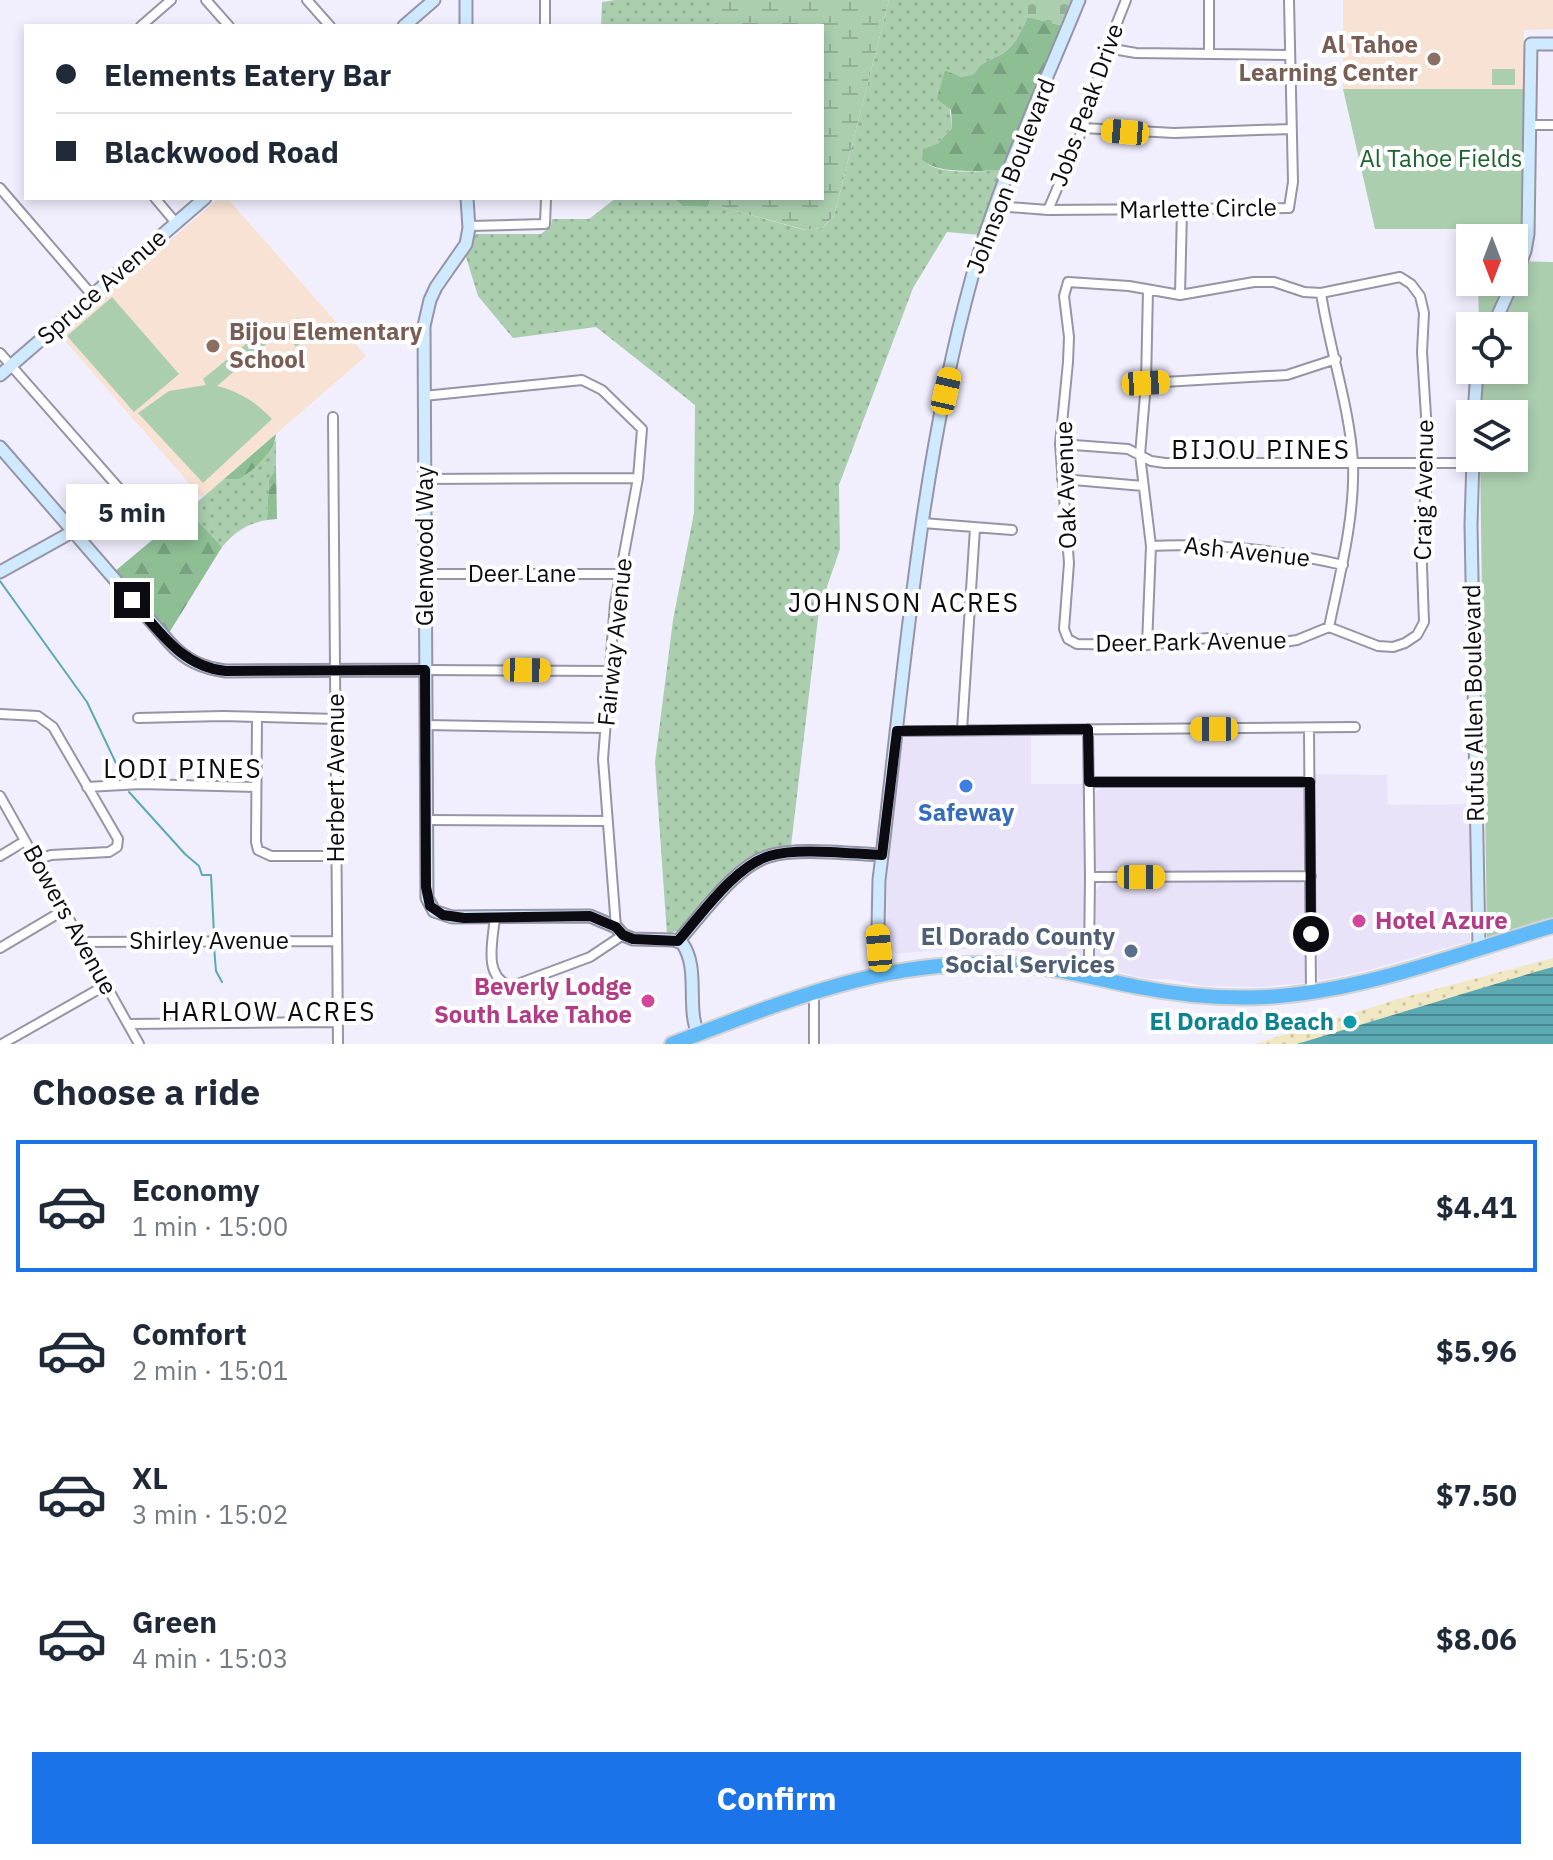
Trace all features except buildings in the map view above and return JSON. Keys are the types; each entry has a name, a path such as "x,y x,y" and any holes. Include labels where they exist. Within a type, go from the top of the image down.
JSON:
{"highway":[{"path":"672,1044 814,991 882,973 985,964 1032,966 1166,992 1261,997 1311,992 1380,977 1553,926"}],"street":[{"path":"143,24 171,0"},
{"path":"206,0 227,24"},
{"path":"307,0 328,24"},
{"path":"406,24 434,0"},
{"path":"466,0 466,24"},
{"path":"545,0 545,24"},
{"name":"Johnson Boulevard","path":"882,973 877,915 882,855 923,523 946,391 972,279 997,206 1079,0"},
{"name":"Jobs Peak Drive","path":"1048,210 1083,128 1107,48 1126,0"},
{"path":"1209,0 1209,53"},
{"name":"Marlette Circle","path":"997,206 1048,210 1289,208 1293,182 1289,0"},
{"path":"1528,234 1531,44 1553,44"},
{"path":"1107,48 1136,53 1289,55"},
{"path":"1531,125 1553,125"},
{"path":"1083,128 1174,133 1290,129"},
{"path":"0,188 92,295"},
{"path":"157,200 176,223"},
{"name":"Spruce Avenue","path":"0,375 203,200"},
{"name":"Glenwood Way","path":"467,200 469,226 466,244 436,287 424,326 426,887 434,911 452,917 590,916 620,931"},
{"path":"469,226 545,224 546,200"},
{"path":"1180,295 1182,210"},
{"name":"Craig Avenue","path":"1321,293 1400,277 1411,284 1420,296 1424,313 1422,352 1429,464 1421,539 1424,622 1417,635 1393,647 1378,646 1329,627"},
{"name":"Oak Avenue","path":"1068,639 1064,629 1069,563 1060,444 1069,337 1064,296 1068,282 1148,290"},
{"path":"1147,645 1151,546 1140,455 1146,383 1148,290 1180,295 1254,282 1274,282 1304,292 1321,293 1336,359 1353,463 1347,539 1329,627"},
{"path":"0,353 153,527"},
{"path":"1146,383 1276,376 1336,359"},
{"name":"Fairway Avenue","path":"424,396 567,380 590,383 612,399 642,429 638,478 620,574 603,771 620,931"},
{"name":"Herbert Avenue","path":"333,417 338,1044"},
{"path":"1060,444 1128,449 1151,461 1165,463 1456,462"},
{"path":"0,447 179,653 196,664 226,671 610,671"},
{"name":"Rufus Allen Boulevard","path":"1473,472 1479,947"},
{"path":"424,479 638,478"},
{"path":"1062,479 1143,486"},
{"path":"923,523 1012,530"},
{"path":"962,730 975,528"},
{"path":"0,572 72,532"},
{"name":"Ash Avenue","path":"1151,546 1252,548 1343,565"},
{"name":"Deer Lane","path":"425,574 620,574"},
{"name":"Deer Park Avenue","path":"1068,639 1077,644 1147,645 1208,638 1277,643 1297,640 1329,627"},
{"path":"0,714 33,715 49,723 116,834 117,847 109,852 51,855 36,860"},
{"path":"138,718 223,716 336,719"},
{"path":"257,719 256,842 262,854 336,856"},
{"path":"425,725 605,728"},
{"path":"897,731 1355,727"},
{"path":"1309,728 1311,992"},
{"path":"1087,976 1090,877 1088,729"},
{"path":"1089,782 1310,782"},
{"path":"87,787 141,784 256,787"},
{"name":"Bowers Avenue","path":"0,796 139,1044"},
{"path":"426,820 608,821"},
{"path":"0,856 25,841"},
{"path":"678,941 733,880 761,859 784,853 882,855"},
{"path":"1090,877 1311,876"},
{"path":"0,948 64,910"},
{"path":"495,917 492,961 495,977 503,984 512,986 590,957 620,931 633,939 678,941 685,946 690,963 692,1018 698,1034"},
{"name":"Shirley Avenue","path":"82,942 336,941"},
{"path":"2,1044 106,985"},
{"path":"814,991 814,1044"},
{"path":"128,1024 338,1022"}],"shaded area":[{"name":"Al Tahoe Learning Center","path":"1343,0 1553,0 1553,29 1524,30 1524,89 1343,89"},
{"name":"Bijou Elementary School","path":"217,200 229,200 366,356 202,498 60,335"},
{"path":"1031,735 1031,784 1085,784 1084,956 1081,962 1006,949 949,949 896,954 888,946 887,878 901,743 905,736"},
{"path":"1314,774 1387,775 1388,805 1471,804 1470,941 1369,970 1318,979"},
{"path":"1297,786 1305,790 1306,863 1302,870 1101,872 1096,869 1095,794 1101,788"},
{"path":"1299,881 1306,888 1305,983 1260,987 1203,986 1169,979 1149,979 1096,965 1096,890 1104,882"}],"green space":[{"path":"715,0 716,20 715,24 601,24 602,2"},
{"path":"715,0 889,0 834,216 822,228 806,230 721,207 708,207 710,200 824,200 824,24 715,24 711,10"},
{"path":"889,0 1023,0 1023,16 1028,17 1009,48 983,64 974,74 961,77 945,70 952,128 922,160 949,171 1003,171 980,235 947,232 913,288 839,485 840,549 819,610 791,846 755,856 741,865 678,930 667,935 655,762 673,620 694,513 695,405 596,327 513,338 478,296 466,257 476,234 541,234 551,226 552,219 589,219 613,200 676,200 682,206 721,207 805,230 822,228 834,216"},
{"path":"1023,0 1075,0 1064,26 1023,16"},
{"path":"1028,17 1064,26 1003,171 949,170 929,165 922,160 923,149 937,144 952,128 951,110 937,99 945,70 961,77 974,74 983,64 1009,48"},
{"path":"1492,69 1515,69 1515,85 1492,85"},
{"name":"Al Tahoe Fields","path":"1343,89 1524,89 1523,224 1456,224 1456,229 1375,229"},
{"path":"676,200 710,200 708,207 682,206"},
{"path":"1528,261 1553,262 1553,923 1487,940 1480,472 1528,472 1528,400 1480,400 1479,384 1528,384 1528,312 1479,312 1478,296 1528,296"},
{"path":"112,297 179,374 134,412 67,336"},
{"path":"297,318 311,334 296,347 282,331"},
{"path":"268,326 277,335 217,386 247,398 272,419 203,483 138,413 169,391 206,385 203,379"},
{"path":"276,434 272,447 256,466 238,479 224,479"},
{"path":"276,440 276,468 269,480 267,520 242,529 222,547 188,510 224,479 248,471"},
{"path":"276,468 277,519 267,520 269,480"},
{"path":"188,510 222,547 169,633 114,572"}],"sand":[{"name":"El Dorado Beach","path":"1553,958 1553,968 1299,1044 1254,1044 1398,999"}],"water":[{"path":"1553,967 1553,1044 1297,1044 1535,972"}],"waterway":[{"path":"0,581 87,702 123,778"},
{"path":"129,792 199,866 202,875 211,875 214,934"},
{"path":"214,947 216,971 222,982"}],"place":[{"name":"Al Tahoe Learning Center","path":"1434,59"},
{"name":"Bijou Elementary School","path":"213,346"},
{"name":"Safeway","path":"966,786"},
{"name":"Hotel Azure","path":"1359,921"},
{"name":"El Dorado County Social Services","path":"1131,951"},
{"name":"Beverly Lodge South Lake Tahoe","path":"648,1001"},
{"name":"El Dorado Beach","path":"1350,1022"}],"district":[{"name":"BIJOU PINES","path":"1261,450"},
{"name":"JOHNSON ACRES","path":"904,603"},
{"name":"LODI PINES","path":"183,769"},
{"name":"HARLOW ACRES","path":"269,1012"}],"route":[{"path":"132,600 179,653 196,664 215,670 425,670 426,887 430,906 443,915 464,918 581,915 598,917 633,939 678,941 739,874 761,859 784,853 882,855 897,731 1088,729 1089,782 1310,782 1311,934"}]}
